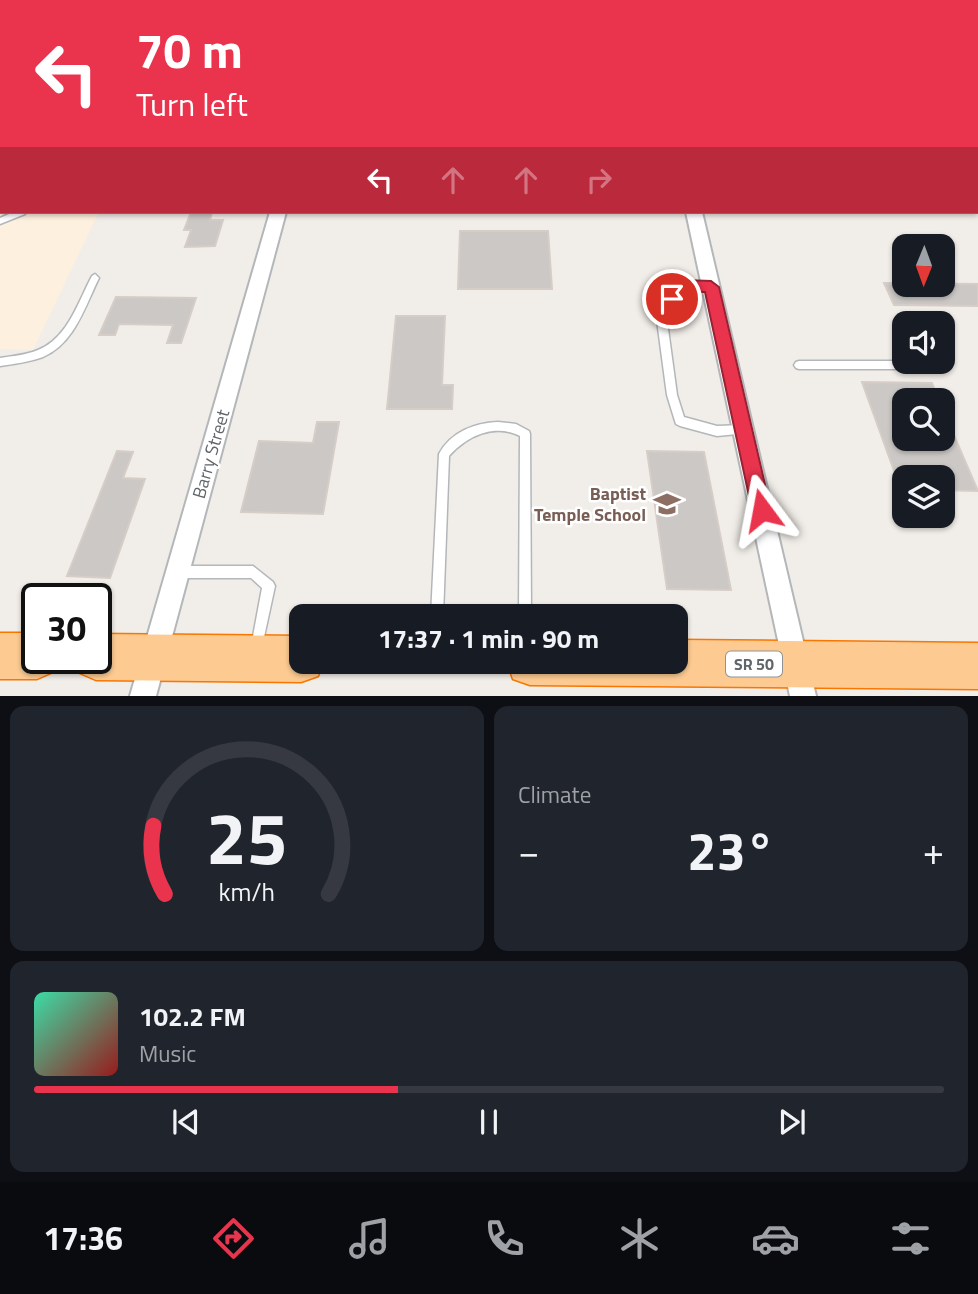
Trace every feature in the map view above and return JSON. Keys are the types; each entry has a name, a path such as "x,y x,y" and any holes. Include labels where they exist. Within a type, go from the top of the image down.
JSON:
{"highway":[{"path":"0,656 21,656"},
{"path":"112,663 149,676 255,658 289,659"},
{"name":"SR 50","path":"688,673 799,680 978,666"}],"street":[{"name":"Barry Street","path":"149,676 277,214"},
{"path":"694,214 799,680"}],"lane":[{"path":"0,221 17,214"},
{"path":"0,362 45,354 60,344 94,278"},
{"path":"711,287 684,286 661,313 672,395 680,421 717,431 744,430"},
{"path":"799,365 892,365"},
{"path":"438,604 444,454 458,439 480,427 512,428 525,434 525,604"},
{"path":"178,572 253,572 269,586 255,658"}],"shaded area":[{"path":"0,214 98,214 33,350 0,349"}],"building":[{"path":"190,214 212,214 210,220 223,220 215,246 185,247 191,230 184,230"},
{"path":"460,231 548,231 552,289 458,289"},
{"path":"884,283 892,283 892,298 956,298 956,284 978,284 978,306 894,305"},
{"path":"116,297 196,298 181,343 167,343 173,325 119,324 115,335 99,335"},
{"path":"396,316 445,316 442,385 453,385 452,409 387,409"},
{"path":"862,382 932,383 934,388 892,388 892,451 955,451 955,438 978,491 955,490 955,465 892,465"},
{"path":"317,422 339,422 323,514 241,512 259,441 313,443"},
{"path":"117,451 133,452 123,478 145,479 110,578 67,576"},
{"path":"647,451 704,452 731,590 667,589"}],"place":[{"name":"Baptist Temple School","path":"667,504"}],"route":[{"path":"672,299 684,286 711,287 762,510"}]}
